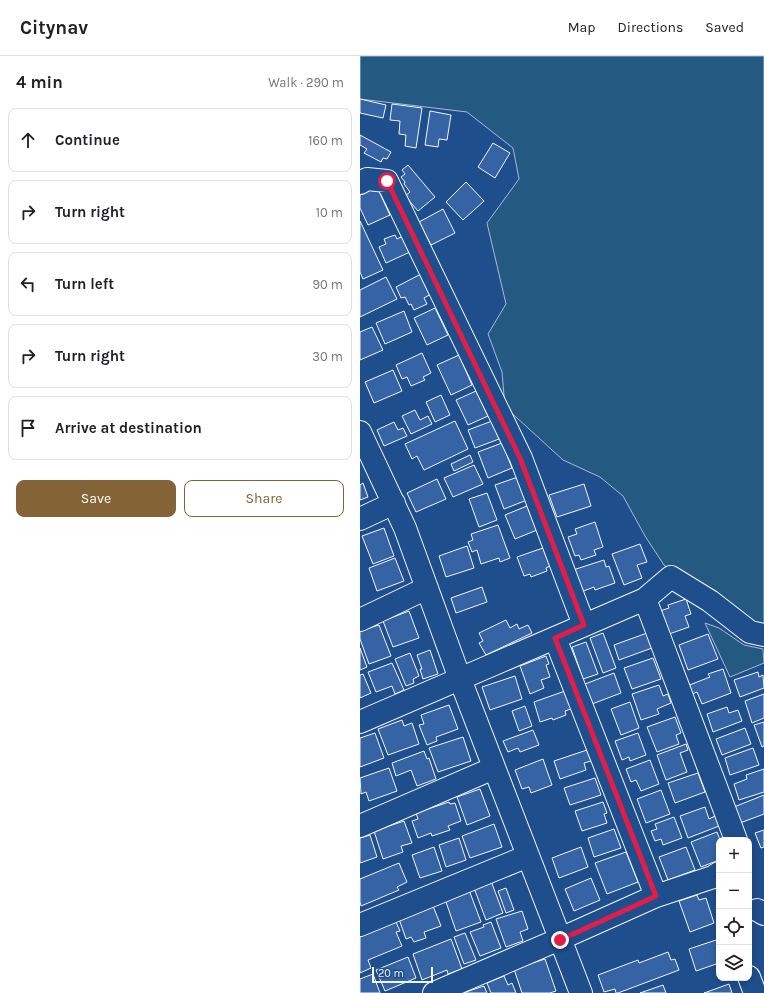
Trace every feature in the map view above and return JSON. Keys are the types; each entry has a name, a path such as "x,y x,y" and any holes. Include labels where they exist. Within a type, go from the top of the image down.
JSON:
{"street":[{"path":"360,183 367,179 387,181 520,458 584,625"},
{"path":"360,432 405,528 460,679 581,993"},
{"path":"360,519 394,503"},
{"path":"360,722 645,600 671,577 710,601 750,632 764,635"},
{"path":"360,620 427,588"},
{"path":"645,600 735,837"},
{"path":"555,638 656,896"},
{"path":"360,826 494,768"},
{"path":"360,925 528,856"},
{"path":"434,993 560,940 656,896 716,881"},
{"path":"750,981 755,993"}],"shaded area":[{"path":"360,56 764,56 764,625 744,625 664,565 645,536 623,496 600,477 563,460 505,407 502,372 488,334 506,304 487,223 519,179 513,148 467,112 360,99"},
{"path":"705,623 719,628 744,645 763,649 764,663 730,677"}],"building":[{"path":"360,99 386,105 383,118 360,113"},
{"path":"392,104 422,108 416,148 405,146 406,135 399,134 400,121 390,120"},
{"path":"430,111 451,115 447,140 439,139 438,147 425,145"},
{"path":"360,135 391,152 387,159 383,158 381,162 364,153 367,149 360,145"},
{"path":"493,143 510,153 495,178 478,167"},
{"path":"408,165 435,197 418,211 405,196 410,192 401,177 405,174 402,170"},
{"path":"466,182 484,201 463,220 446,202"},
{"path":"377,187 390,215 368,225 360,208 360,195"},
{"path":"443,209 455,233 431,245 419,222"},
{"path":"360,221 383,270 363,279 360,272"},
{"path":"395,235 397,239 403,236 410,252 386,263 379,247 386,244 384,239"},
{"path":"421,274 431,294 424,298 427,304 414,310 411,304 409,305 405,297 401,298 396,287"},
{"path":"386,277 397,299 360,317 360,290"},
{"path":"435,308 448,335 427,345 414,318"},
{"path":"404,311 412,332 385,344 376,323"},
{"path":"372,327 383,350 360,360 360,332"},
{"path":"422,353 431,373 423,377 425,380 411,386 407,377 402,379 396,365"},
{"path":"459,355 472,385 451,395 437,365"},
{"path":"393,370 402,391 374,403 365,382"},
{"path":"476,391 488,416 468,425 456,400"},
{"path":"441,395 450,415 435,422 426,402"},
{"path":"415,410 420,420 428,416 432,424 411,434 402,416"},
{"path":"455,421 468,449 424,470 417,456 412,459 405,444"},
{"path":"492,421 499,439 475,448 468,430"},
{"path":"394,422 398,430 403,428 407,436 384,446 377,430"},
{"path":"502,443 512,468 488,478 478,452"},
{"path":"470,455 473,462 454,471 451,464"},
{"path":"474,465 483,484 453,497 444,478"},
{"path":"518,477 527,500 504,509 495,485"},
{"path":"437,479 446,499 416,512 407,493"},
{"path":"363,483 368,497 360,500 360,485"},
{"path":"584,484 591,506 557,517 549,495"},
{"path":"487,493 497,520 479,527 469,499"},
{"path":"527,506 537,530 515,539 505,515"},
{"path":"595,522 603,547 594,550 596,555 581,560 579,555 575,556 568,537 577,534 575,529"},
{"path":"498,525 510,558 500,562 499,558 481,564 477,550 472,552 468,542 473,540 471,534"},
{"path":"384,528 394,556 373,564 362,536"},
{"path":"640,544 647,562 637,565 642,578 624,585 612,554"},
{"path":"467,546 474,568 446,577 439,556"},
{"path":"543,548 550,566 546,568 547,571 531,577 530,574 524,576 517,557"},
{"path":"395,558 404,581 377,591 369,568"},
{"path":"604,560 606,567 609,566 615,583 595,590 594,587 581,592 573,570"},
{"path":"482,587 487,602 456,613 451,598"},
{"path":"686,599 691,614 685,616 689,627 669,634 660,611 669,608 668,605"},
{"path":"409,611 419,638 393,647 383,621"},
{"path":"506,620 510,628 517,624 519,629 528,625 532,633 486,655 479,643 483,641 479,633"},
{"path":"379,625 391,656 369,664 360,639 360,631"},
{"path":"603,633 616,668 603,673 590,638"},
{"path":"647,633 652,648 619,660 614,645"},
{"path":"708,634 718,659 688,670 679,645"},
{"path":"586,642 598,674 583,679 572,647"},
{"path":"360,648 367,667 360,670"},
{"path":"430,650 438,674 423,679 420,669 422,669 417,655"},
{"path":"410,653 419,676 413,679 414,683 406,686 395,659"},
{"path":"546,656 549,664 546,665 550,677 541,680 544,688 530,694 520,666"},
{"path":"653,658 661,679 632,689 624,668"},
{"path":"392,663 404,690 395,694 392,686 376,692 368,672"},
{"path":"723,669 731,693 702,704 697,692 690,695 687,686 710,677 708,674"},
{"path":"758,672 759,677 763,675 764,688 740,697 734,680"},
{"path":"614,673 621,693 592,704 585,684"},
{"path":"363,674 371,693 360,698 360,675"},
{"path":"515,676 522,699 490,710 482,687"},
{"path":"659,685 663,696 668,694 671,703 657,709 659,714 641,720 632,694"},
{"path":"565,691 571,709 565,711 566,715 553,720 552,718 540,722 534,702"},
{"path":"764,694 764,718 752,723 745,701"},
{"path":"630,702 639,728 621,735 611,709"},
{"path":"449,705 458,729 436,737 437,741 427,745 419,725 424,724 421,715"},
{"path":"525,706 532,726 519,731 512,711"},
{"path":"727,707 729,713 738,710 742,721 713,732 707,714"},
{"path":"675,717 681,733 676,735 679,744 657,752 647,727"},
{"path":"402,720 404,726 412,723 419,744 388,755 378,729"},
{"path":"764,722 764,746 762,747 754,725"},
{"path":"745,728 751,744 722,755 716,739"},
{"path":"533,730 539,745 520,752 518,748 508,752 503,741"},
{"path":"375,733 384,758 360,767 360,738"},
{"path":"638,733 646,755 630,761 629,757 622,760 615,741"},
{"path":"463,737 471,761 438,772 429,748"},
{"path":"686,744 688,750 680,753 687,772 666,780 657,755"},
{"path":"753,748 759,765 730,775 725,758"},
{"path":"587,750 591,761 584,763 586,770 560,779 554,761"},
{"path":"424,751 427,759 429,758 436,779 417,786 411,770 396,776 392,763"},
{"path":"543,759 552,785 531,793 529,787 522,789 515,770"},
{"path":"650,760 659,784 641,791 636,780 631,782 626,769"},
{"path":"389,768 397,791 369,801 366,792 361,794 360,778"},
{"path":"764,769 764,792 739,800 734,784 747,779 746,775"},
{"path":"698,773 705,792 675,803 668,783"},
{"path":"595,778 601,795 570,805 564,788"},
{"path":"480,789 490,816 467,825 457,797"},
{"path":"661,790 670,814 646,823 637,799"},
{"path":"764,795 764,814 740,823 734,807"},
{"path":"449,802 450,804 455,803 461,821 448,826 450,830 432,836 431,833 418,838 412,821 418,819 416,813"},
{"path":"603,802 607,813 604,814 607,823 582,831 575,811"},
{"path":"705,807 709,819 715,816 719,826 688,838 680,816"},
{"path":"674,817 682,838 663,845 661,839 655,841 651,831 657,829 655,824"},
{"path":"404,821 412,843 401,846 403,852 383,859 374,831"},
{"path":"494,824 502,847 470,858 462,836"},
{"path":"614,829 621,848 594,857 588,838"},
{"path":"764,830 764,847 761,848 755,833"},
{"path":"717,832 719,837 716,837 716,861 701,867 691,842"},
{"path":"370,835 377,857 360,863 360,838"},
{"path":"459,838 466,860 446,867 439,845"},
{"path":"434,847 442,871 420,878 412,855"},
{"path":"581,847 588,867 559,878 552,858"},
{"path":"686,847 695,870 668,880 659,857"},
{"path":"626,852 638,882 607,894 595,863"},
{"path":"399,863 407,882 397,887 399,890 361,906 360,879"},
{"path":"591,878 600,900 574,911 565,889"},
{"path":"491,881 503,913 486,920 474,888"},
{"path":"506,888 514,910 506,913 498,891"},
{"path":"469,890 481,922 456,931 445,899"},
{"path":"697,895 699,900 706,898 714,923 690,932 679,901"},
{"path":"433,906 441,926 424,932 426,938 414,942 411,937 406,939 399,919"},
{"path":"522,911 528,929 520,932 523,941 506,947 496,919"},
{"path":"396,922 400,931 396,932 402,946 368,960 371,968 360,973 360,937"},
{"path":"491,922 501,948 480,956 470,932 484,927 483,925"},
{"path":"465,933 476,960 464,964 454,937"},
{"path":"451,939 462,969 448,974 447,970 422,980 413,954"},
{"path":"716,940 716,964 696,971 689,949"},
{"path":"668,952 671,960 675,959 679,970 618,993 616,993 615,989 604,992 598,975 638,960 639,963"},
{"path":"408,957 416,978 385,991 376,970"},
{"path":"545,959 556,991 550,993 522,993 514,969"},
{"path":"373,974 380,993 360,993 360,979"},
{"path":"504,976 508,985 512,983 516,993 491,993 487,983"},
{"path":"729,984 732,993 704,993"},
{"path":"663,985 666,993 640,993"},
{"path":"484,986 487,993 463,993"}],"route":[{"path":"387,181 520,458 584,625 555,638 656,896 560,940"}]}
